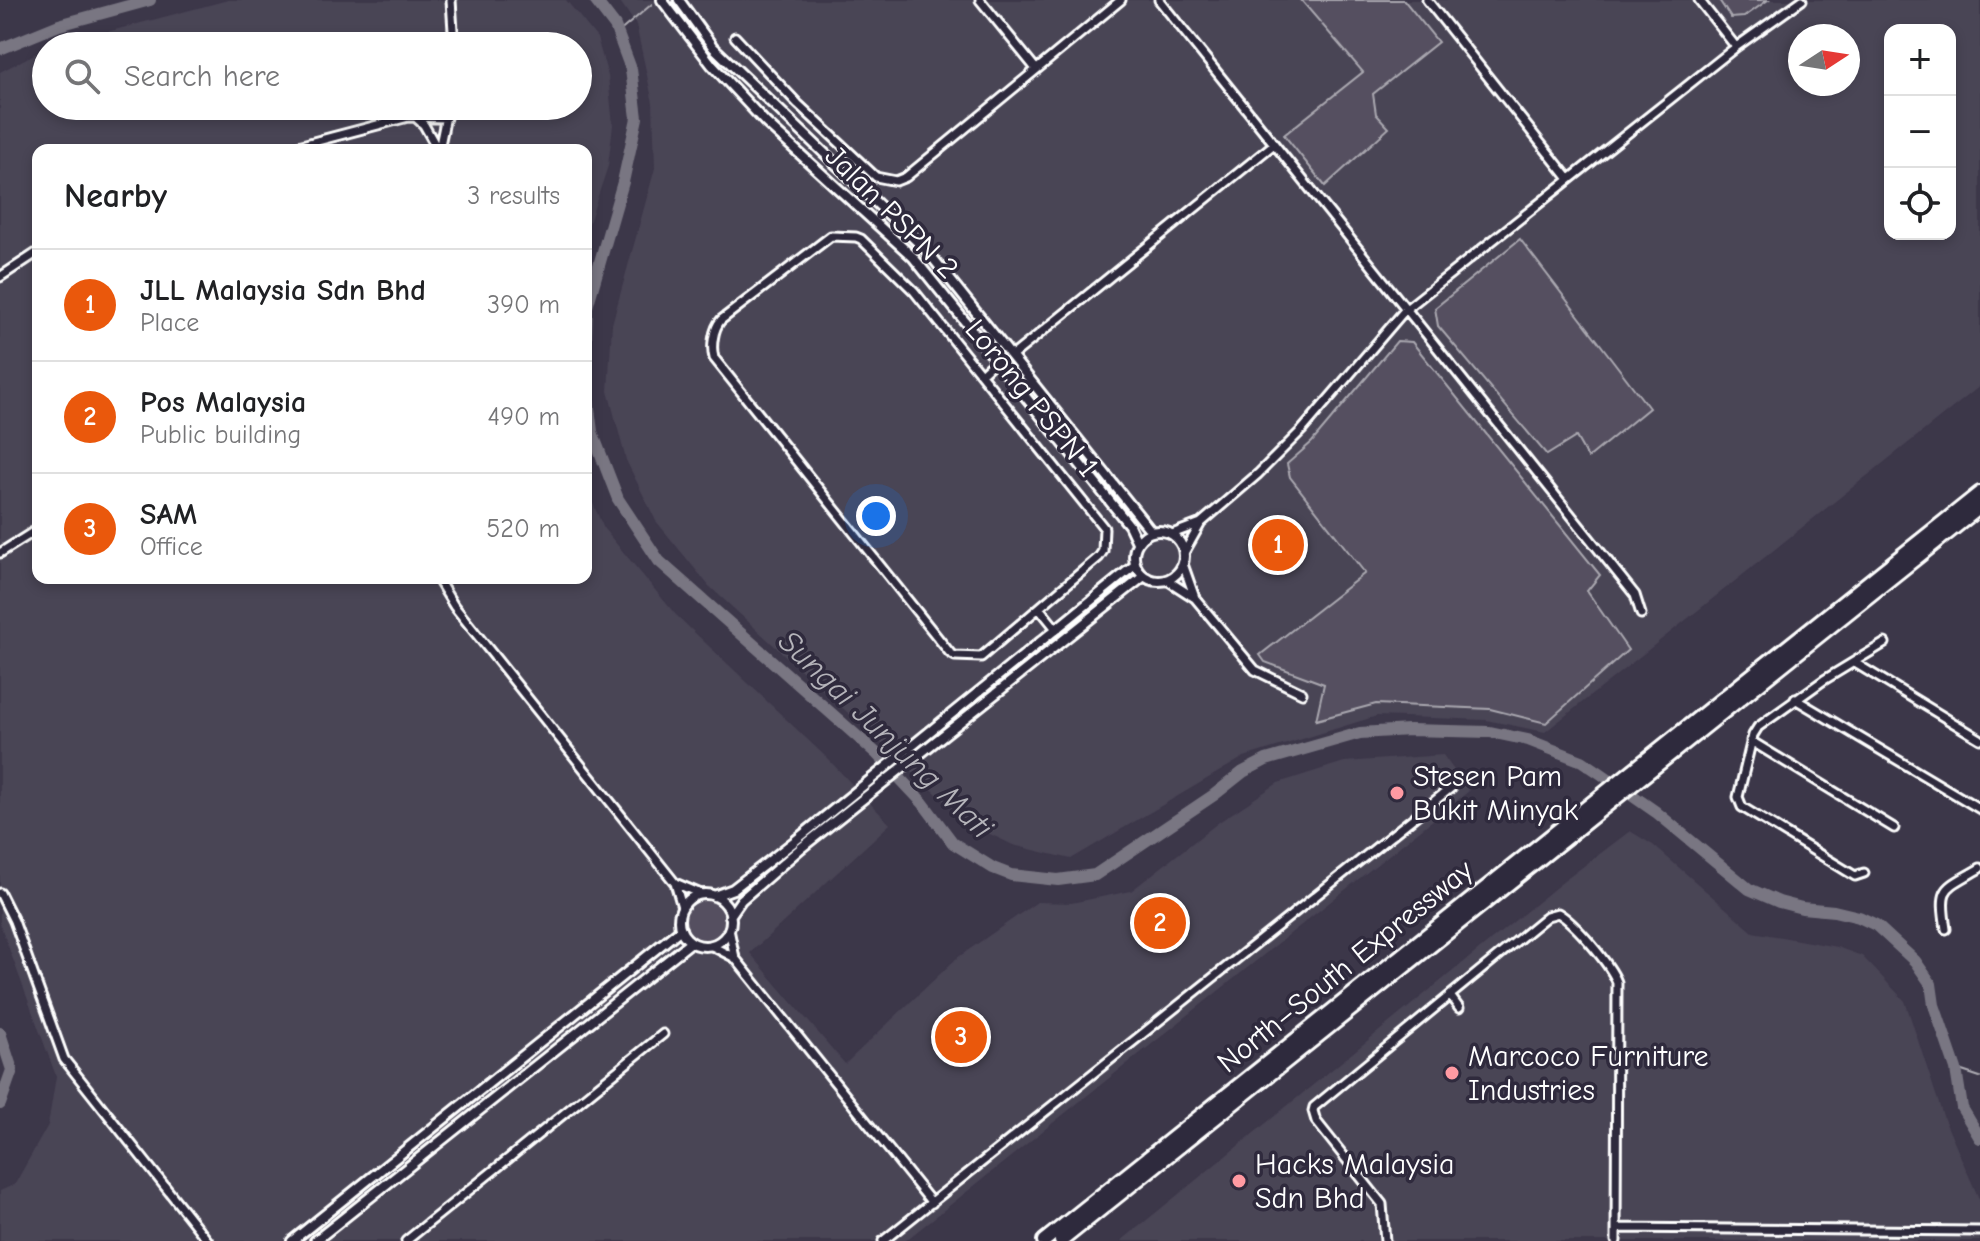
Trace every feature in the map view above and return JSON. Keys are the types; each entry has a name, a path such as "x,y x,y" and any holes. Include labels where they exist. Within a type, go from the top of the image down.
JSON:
{"highway":[{"name":"North–South Expressway","path":"1061,1241 1980,493"},
{"name":"North–South Expressway","path":"1633,775 1980,507"},
{"name":"North–South Expressway","path":"1044,1241 1610,794"}],"street":[{"path":"451,0 453,32"},
{"name":"Jalan PSPN 2","path":"662,0 712,65 766,123 913,257 1129,525 1137,542"},
{"name":"Jalan PSPN 2","path":"679,0 713,47 928,252 1151,531"},
{"path":"980,0 1036,69"},
{"path":"735,37 798,104 876,177 896,181 906,177 1121,0"},
{"path":"1159,0 1635,595 1641,614"},
{"path":"1427,0 1569,179"},
{"path":"1699,0 1736,47"},
{"path":"1195,598 1183,564 1184,553 1201,523 1258,474 1302,430 1405,310 1736,47 1802,0"},
{"path":"785,117 798,104"},
{"path":"306,144 399,120"},
{"path":"418,120 435,144"},
{"path":"440,144 446,120"},
{"path":"1012,356 1274,144"},
{"name":"Lorong PSPN 1","path":"831,236 856,237 914,291 1104,528 1103,551 1099,557 1040,609 981,657 950,653 714,358 712,351 717,325 721,320 826,239 831,236"},
{"path":"0,277 32,256"},
{"path":"981,374 996,360"},
{"path":"1172,534 1201,523"},
{"path":"1183,564 1174,577 1151,580 1135,565 1133,557 1137,542 1151,531 1172,534 1178,539 1184,553"},
{"path":"0,553 32,533"},
{"path":"714,896 733,889 1135,565"},
{"path":"730,916 741,900 801,848 1144,576"},
{"path":"1167,580 1195,598 1255,670 1302,693"},
{"path":"441,584 454,606 675,883 682,907 679,922 691,942 710,945 735,958 932,1203"},
{"path":"1040,609 1057,630"},
{"path":"1864,873 1855,876 1739,805 1738,797 1751,741 1758,727 1795,699 1885,643"},
{"path":"1855,663 1980,739"},
{"path":"1795,699 1980,809"},
{"path":"1751,741 1894,828"},
{"path":"883,1241 1452,787"},
{"path":"1946,929 1941,899 1946,889 1980,868"},
{"path":"675,883 714,896 725,904 730,916 729,929 735,958"},
{"path":"0,893 14,921 64,1059 208,1241"},
{"path":"682,907 701,894"},
{"path":"1385,1241 1382,1204 1316,1121 1313,1111 1333,1090 1547,916 1558,913 1569,921 1612,971 1617,982 1616,1241"},
{"path":"292,1241 681,929"},
{"path":"710,945 729,929"},
{"path":"320,1239 691,942"},
{"path":"1451,997 1459,1008"},
{"path":"406,1241 663,1034"},
{"path":"1617,1228 1980,1231"}],"shaded area":[{"path":"228,0 566,0 597,38 608,76 613,125 608,166 592,214 592,144 32,144 32,584 592,584 592,501 604,529 676,615 826,757 890,824 750,953 845,1064 957,958 1037,902 1071,903 1131,891 1219,822 1278,783 1344,762 1443,755 1469,791 905,1241 0,1241 0,1191 15,1184 48,1125 56,1076 0,924 0,72 32,55 32,120 592,120 592,32 107,32"},
{"path":"619,0 1980,0 1980,386 1545,732 1486,720 1377,716 1244,757 1071,859 1013,845 971,825 709,586 656,521 626,460 608,391 612,324 655,168 653,103 636,25"},
{"path":"1301,0 1404,0 1438,42 1373,94 1376,114 1389,128 1325,186 1284,135 1363,72"},
{"path":"1719,0 1768,0 1744,17 1731,18"},
{"path":"1520,239 1649,408 1588,458 1576,437 1547,455 1438,326 1435,308"},
{"path":"1397,341 1412,342 1600,575 1587,591 1628,650 1546,723 1490,709 1376,704 1316,720 1324,684 1265,662 1260,655 1365,573 1290,477 1287,464 1312,442"},
{"path":"1630,831 1653,845 1753,932 1837,947 1862,956 1905,1001 1944,1119 1980,1201 1980,1241 1121,1241 1560,884"},
{"path":"704,897 720,904 727,920 720,936 704,943 688,936 681,920 688,904"}],"waterway":[{"name":"Sungai Junjung Mati","path":"42,32 150,0"},
{"name":"Sungai Junjung Mati","path":"592,290 623,182 637,118 631,69 615,26 595,0"},
{"path":"618,33 652,4"},
{"name":"Sungai Junjung Mati","path":"0,49 32,36"},
{"name":"Sungai Junjung Mati","path":"592,432 618,499 659,561 876,753 923,803 953,843 993,868 1011,875 1058,880 1095,875 1243,772 1266,760 1360,733 1409,730 1490,732 1528,740 1582,761 1600,773 1656,812 1749,889 1779,902 1834,911 1876,925 1915,961 1931,984 1934,1005 1956,1069 1962,1108 1980,1138"},
{"name":"Sungai Junjung Mati","path":"0,1033 12,1070 0,1104"},
{"path":"1956,1069 1980,1077"}],"place":[{"name":"JLL Malaysia Sdn Bhd","path":"1278,545"},
{"name":"Stesen Pam Bukit Minyak","path":"1397,793"},
{"name":"Pos Malaysia","path":"1160,923"},
{"name":"SAM","path":"961,1037"},
{"name":"Marcoco Furniture Industries","path":"1452,1073"},
{"name":"Hacks Malaysia Sdn Bhd","path":"1239,1181"}]}
